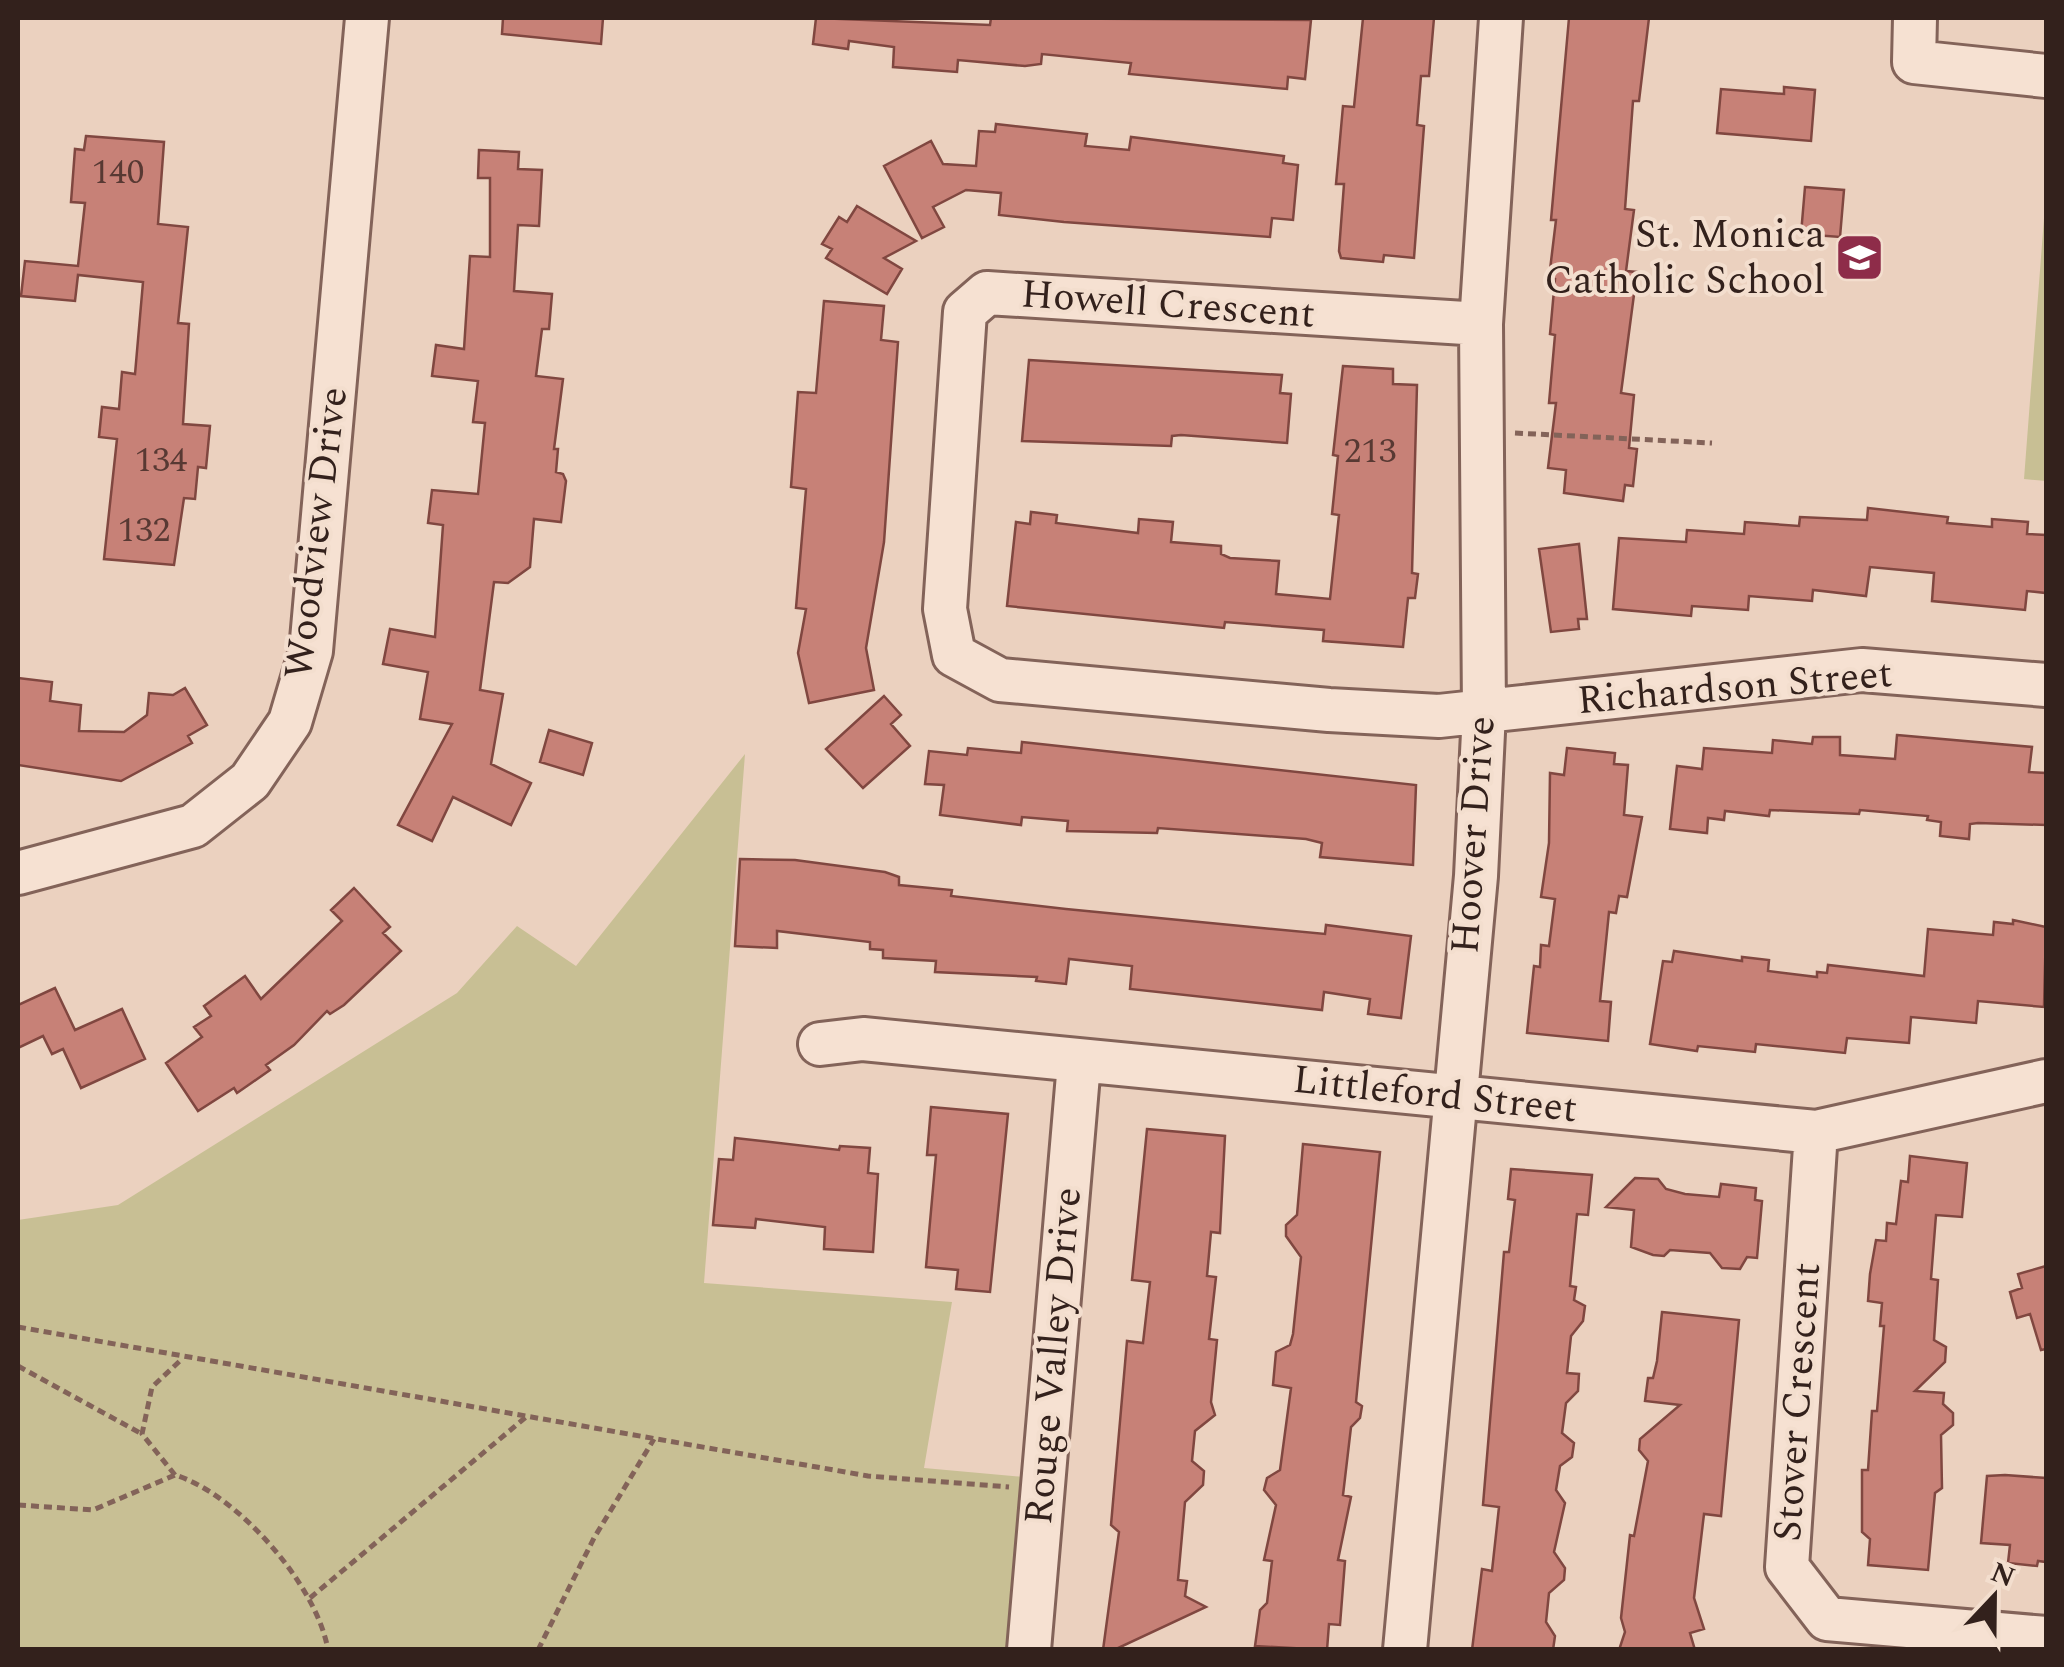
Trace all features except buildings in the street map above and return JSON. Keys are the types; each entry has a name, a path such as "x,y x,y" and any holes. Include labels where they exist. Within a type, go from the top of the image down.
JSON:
{"street":[{"name":"Woodview Drive","path":"18,873 193,826 250,781 290,722 311,652 367,18"},
{"name":"Hoover Drive","path":"1405,1650 1476,876 1484,712 1481,324 1501,18"},
{"path":"1915,18 1914,62 2046,76"},
{"name":"Howell Crescent","path":"1481,324 988,293 965,312 945,609 954,655 1000,680 1329,710 1438,716 1484,712"},
{"name":"Richardson Street","path":"1484,712 1862,670 2046,685"},
{"name":"Littleford Street","path":"820,1044 863,1038 1080,1063 1453,1094 1816,1132 2046,1080"},
{"name":"Rouge Valley Drive","path":"1029,1650 1080,1063"},
{"name":"Stover Crescent","path":"1816,1132 1787,1567 1827,1618 2046,1638"}],"path":[{"path":"1483,432 1712,443"},
{"path":"18,1326 868,1476 1042,1490"},
{"path":"142,1434 152,1386 183,1358"},
{"path":"18,1366 142,1434 175,1474 198,1482 286,1560 323,1620 328,1650"},
{"path":"310,1598 526,1417"},
{"path":"538,1650 594,1538 654,1439"},
{"path":"18,1505 92,1510 175,1474"}],"shaded area":[{"path":"2046,192 2046,481 2024,479"},
{"path":"745,754 704,1283 952,1302 924,1468 1024,1477 1009,1649 18,1650 18,1220 118,1205 457,993 517,926 576,966"}],"place":[{"name":"St. Monica Catholic School","path":"1860,258"}]}
